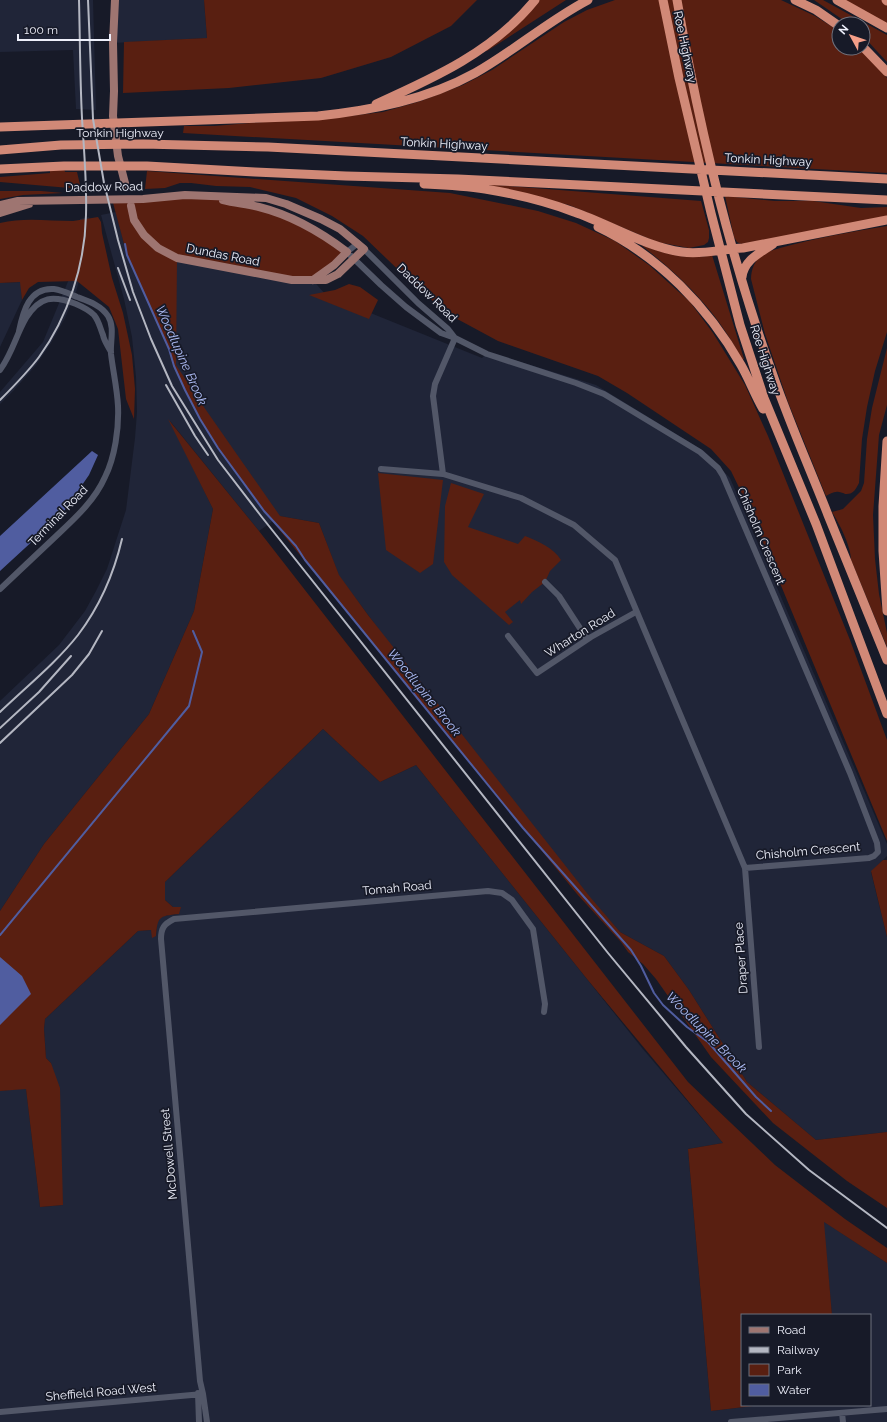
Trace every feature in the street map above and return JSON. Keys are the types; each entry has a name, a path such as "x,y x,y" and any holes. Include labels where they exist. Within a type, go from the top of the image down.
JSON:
{"highway":[{"path":"358,112 433,78 465,61 514,23 535,0"},
{"name":"Roe Highway","path":"663,0 679,78 711,213 740,324 764,398 816,524 887,714"},
{"name":"Roe Highway","path":"677,0 684,44 724,214 742,279 773,377 795,435 887,660"},
{"path":"795,0 816,10 831,20"},
{"path":"837,0 887,28"},
{"path":"0,127 318,116 358,112 402,102 434,92 460,80 503,56 557,19 587,1"},
{"path":"871,55 887,72"},
{"name":"Tonkin Highway","path":"0,150 61,145 144,144 268,147 887,178"},
{"path":"0,169 64,166 147,166 346,176 458,179 887,200"},
{"path":"346,176 484,189 540,201 573,211 665,248 683,252 696,253 743,248 887,220"},
{"path":"540,201 574,215 628,244 650,259 699,305 716,327 741,365 796,477"},
{"path":"742,279 745,267 750,260 778,242"},
{"path":"887,442 883,506 883,551 887,611"}],"main road":[{"path":"115,0 113,43 113,116 118,156 126,187"},
{"name":"Daddow Road","path":"0,205 18,201 143,199 185,195 266,198 286,204 340,229 361,246"},
{"name":"Daddow Road","path":"211,195 234,203 260,207 285,216 317,232 348,252"},
{"name":"Daddow Road","path":"0,213 45,200"},
{"name":"Dundas Road","path":"131,206 134,220 144,235 158,248 177,258 292,280 326,280 338,274 354,259 361,246"},
{"path":"313,280 334,265 348,252"}],"street":[{"path":"348,252 361,246"},
{"name":"Daddow Road","path":"361,246 418,303 448,329 455,338"},
{"name":"Daddow Road","path":"348,252 381,285 406,307 441,333 455,338"},
{"name":"Terminal Road","path":"0,370 5,364 13,348 19,331 24,308 30,300 44,290 58,290 95,304 108,316 111,326 111,353 118,406 113,455 106,476 97,492 85,508 0,589"},
{"name":"Terminal Road","path":"19,331 32,310 38,304 49,299 63,299 84,308 94,315 100,325 103,336 111,353"},
{"path":"443,474 433,396 435,384 455,338"},
{"name":"Chisholm Crescent","path":"380,469 443,474 522,498 574,525 615,560 745,868 869,858 878,852 878,847 850,773 724,476 718,468 700,452 604,394 576,383 487,354 455,338"},
{"path":"545,582 559,596 587,639"},
{"name":"Wharton Road","path":"508,636 537,673 587,639 636,612"},
{"name":"Draper Place","path":"745,868 759,1048"},
{"name":"Tomah Road","path":"164,925 174,920 488,891 502,893 512,900 533,929 545,1004 544,1012"},
{"name":"McDowell Street","path":"164,925 161,931 161,939 200,1381 199,1422"},
{"name":"McDowell Street","path":"200,1395 207,1422"},
{"name":"Sheffield Road West","path":"0,1412 200,1395"},
{"path":"731,1422 887,1409"},
{"path":"842,1413 843,1422"}],"shaded area":[{"path":"0,0 93,0 96,110 76,109 73,50 0,52"},
{"path":"115,0 204,0 207,38 113,43"},
{"path":"116,212 127,255 177,252 309,276 326,295 482,358 488,352 596,385 704,451 730,478 887,844 887,856 871,872 887,937 887,1132 816,1140 747,1082 689,990 664,956 620,932 527,828 339,576 319,523 280,516 259,531 170,421 213,509 194,611 149,714 44,844 0,911 0,701 59,645 85,611 107,569 126,510 137,412 136,377 132,337 124,299 101,215"},
{"path":"89,217 84,262 76,292 65,318 51,343 36,365 0,404 0,392 43,342 74,267 80,219"},
{"path":"21,282 22,300 0,347 0,283"},
{"path":"323,729 380,782 416,765 642,1048 723,1143 688,1149 711,1411 753,1406 871,1406 871,1314 832,1314 823,1221 887,1263 887,1422 0,1422 0,1091 26,1088 40,1207 63,1205 51,1063 46,1058 44,1029 45,1019 138,931 151,930 156,936 157,923 159,919 163,916 179,914 177,907 173,907 165,900 165,882"}],"green space":[{"path":"204,0 477,0 451,26 391,57 321,78 229,88 123,93 124,42 207,38"},
{"path":"536,0 566,0 487,51 485,48"},
{"path":"615,0 781,0 815,16 831,26 831,56 867,56 887,78 887,173 183,133 184,126 214,126 324,119 383,112 421,101 463,85 492,70 564,22 587,10"},
{"path":"814,0 823,0 852,16 837,16"},
{"path":"839,0 883,0 887,3 887,26"},
{"path":"871,26 887,35 887,62 871,45"},
{"path":"64,168 65,172 77,172 81,189 0,182 0,177 50,173 50,170"},
{"path":"147,171 450,193 538,211 576,223 615,241 649,265 690,302 713,333 745,385 768,436 850,640 887,740 887,841 748,506 731,471 711,449 627,393 598,376 498,341 448,314 412,283 363,236 332,216 296,198 250,187 216,186 191,183 180,183 165,188 145,189"},
{"path":"484,184 701,201 709,230 709,238 708,242 704,245 689,248 657,242 569,205"},
{"path":"0,191 41,191 63,193 23,195 0,199"},
{"path":"211,195 285,216 347,252 313,280 177,259 176,365 199,400 280,516 319,523 339,575 368,615 590,897 620,932 664,956 689,990 747,1082 816,1140 887,1132 887,1208 847,1181 773,1123 711,1057 656,979 643,964 628,952 621,942 577,894 264,511 218,448 200,419 174,366 169,349 127,255 112,199"},
{"path":"725,196 775,201 813,201 861,208 887,207 887,218 741,244 737,242 734,237"},
{"path":"98,217 101,222 112,278 123,313 132,355 135,389 134,419 126,399 118,329 109,307 77,281 38,282 29,288 22,300 20,282 0,283 0,223 18,220 73,221"},
{"path":"887,226 887,332 875,371 867,407 862,439 859,483 850,494 835,492 826,496 788,402 765,334 751,279 752,272 758,259 769,251 820,238"},
{"path":"641,245 658,251 685,257 703,257 712,255 744,359 742,360 733,343 711,311 685,283"},
{"path":"349,284 360,287 378,300 369,319 309,295 335,290"},
{"path":"887,348 887,405 879,435 873,515 875,559 879,594 887,633 887,647 851,560 849,548 844,535 832,512 843,509 861,491 864,483 867,439 872,408"},
{"path":"168,419 259,531 688,1082 775,1165 845,1219 887,1248 887,1263 824,1222 832,1314 741,1314 741,1406 753,1406 711,1411 688,1149 723,1143 587,979 416,765 380,782 323,729 165,882 165,900 173,907 181,907 179,914 160,919 157,925 156,936 152,938 151,930 138,931 45,1019 44,1029 46,1058 51,1063 60,1088 63,1205 40,1207 26,1089 0,1091 0,911 44,844 149,714 194,611 213,509"},
{"path":"378,473 443,480 433,564 420,573 386,550"},
{"path":"451,483 484,494 468,527 518,544 525,536 550,548 561,560 550,571 545,582 532,592 521,604 520,600 505,612 513,622 509,625 452,575 444,562 445,506"},
{"path":"883,860 887,860 887,937 871,871"}],"water":[{"path":"92,451 98,455 89,475 62,514 0,571 0,536"},
{"path":"0,957 22,976 31,994 0,1025"}],"waterway":[{"name":"Woodlupine Brook","path":"125,244 127,255 169,349 174,366 200,419 218,448 264,511 296,546 305,560 523,828 631,950 641,966 654,993 663,1005 687,1027 708,1042 756,1097 771,1111"},
{"path":"0,935 189,706 202,652 193,631"}],"railway":[{"path":"0,400 39,357 58,325 73,290 82,253 85,234 86,191 81,103 79,0"},
{"path":"88,0 93,119 104,183 118,240 133,292 151,339 172,386 218,460 608,953 686,1047 746,1114 809,1170 887,1228"},
{"path":"118,268 130,300"},
{"path":"166,385 195,436 208,455"},
{"path":"0,712 60,655 86,624 105,589 115,564 122,539"},
{"path":"0,743 72,675 89,654 102,631"},
{"path":"0,728 39,692 71,656"}]}
